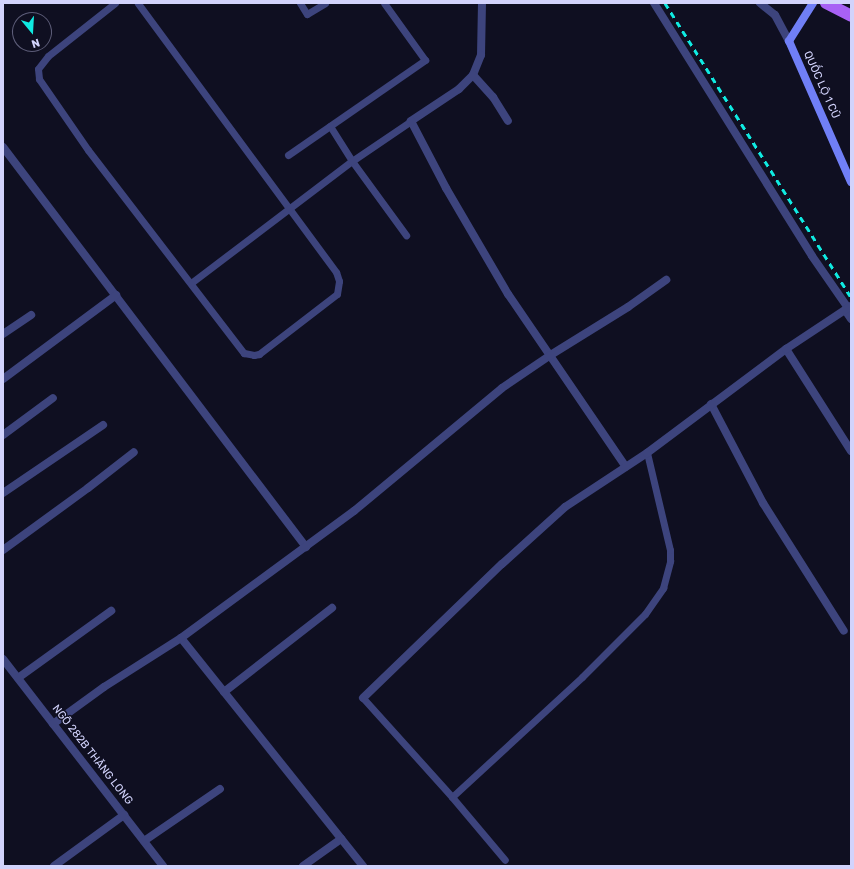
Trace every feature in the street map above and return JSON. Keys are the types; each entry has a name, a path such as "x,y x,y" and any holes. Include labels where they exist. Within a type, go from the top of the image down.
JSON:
{"main road":[{"path":"826,3 851,16"}],"street":[{"path":"482,3 481,56 473,75 459,89 411,121 446,188 508,294 626,467"},
{"path":"654,3 812,256 848,308 851,319"},
{"path":"760,3 775,15 789,41 813,3"},
{"name":"QUỐC LỘ 1 CŨ","path":"789,41 851,182"},
{"path":"473,75 493,97 508,121"},
{"path":"3,147 306,547"},
{"path":"53,724 104,687 181,638 306,547 354,511 502,388 549,356 628,307 666,280"},
{"path":"3,379 116,295"},
{"path":"363,698 540,528 565,507 647,453 786,349 848,308"},
{"path":"3,334 31,315"},
{"path":"786,349 851,451"},
{"path":"3,435 53,398"},
{"path":"711,404 763,503 844,631"},
{"path":"3,493 102,425"},
{"path":"3,550 88,488 134,452"},
{"path":"224,692 332,608"},
{"path":"18,678 111,611"},
{"path":"181,638 363,866"},
{"name":"NGÕ 282B THĂNG LONG","path":"3,659 162,866"},
{"path":"144,841 220,789"},
{"path":"54,866 124,815"},
{"path":"303,866 341,839"}],"lane":[{"path":"115,3 48,56 38,69 39,79 88,150 244,353 249,355 259,354 337,294 339,281 336,272 138,3"},
{"path":"300,3 307,14 324,3"},
{"path":"288,156 425,60 384,3"},
{"path":"190,283 352,161 411,121"},
{"path":"330,126 352,161 406,235"},
{"path":"452,797 582,677 645,614 663,588 670,561 670,550 647,453"},
{"path":"363,698 452,797 505,860"}],"railway":[{"path":"665,3 851,297"}]}
